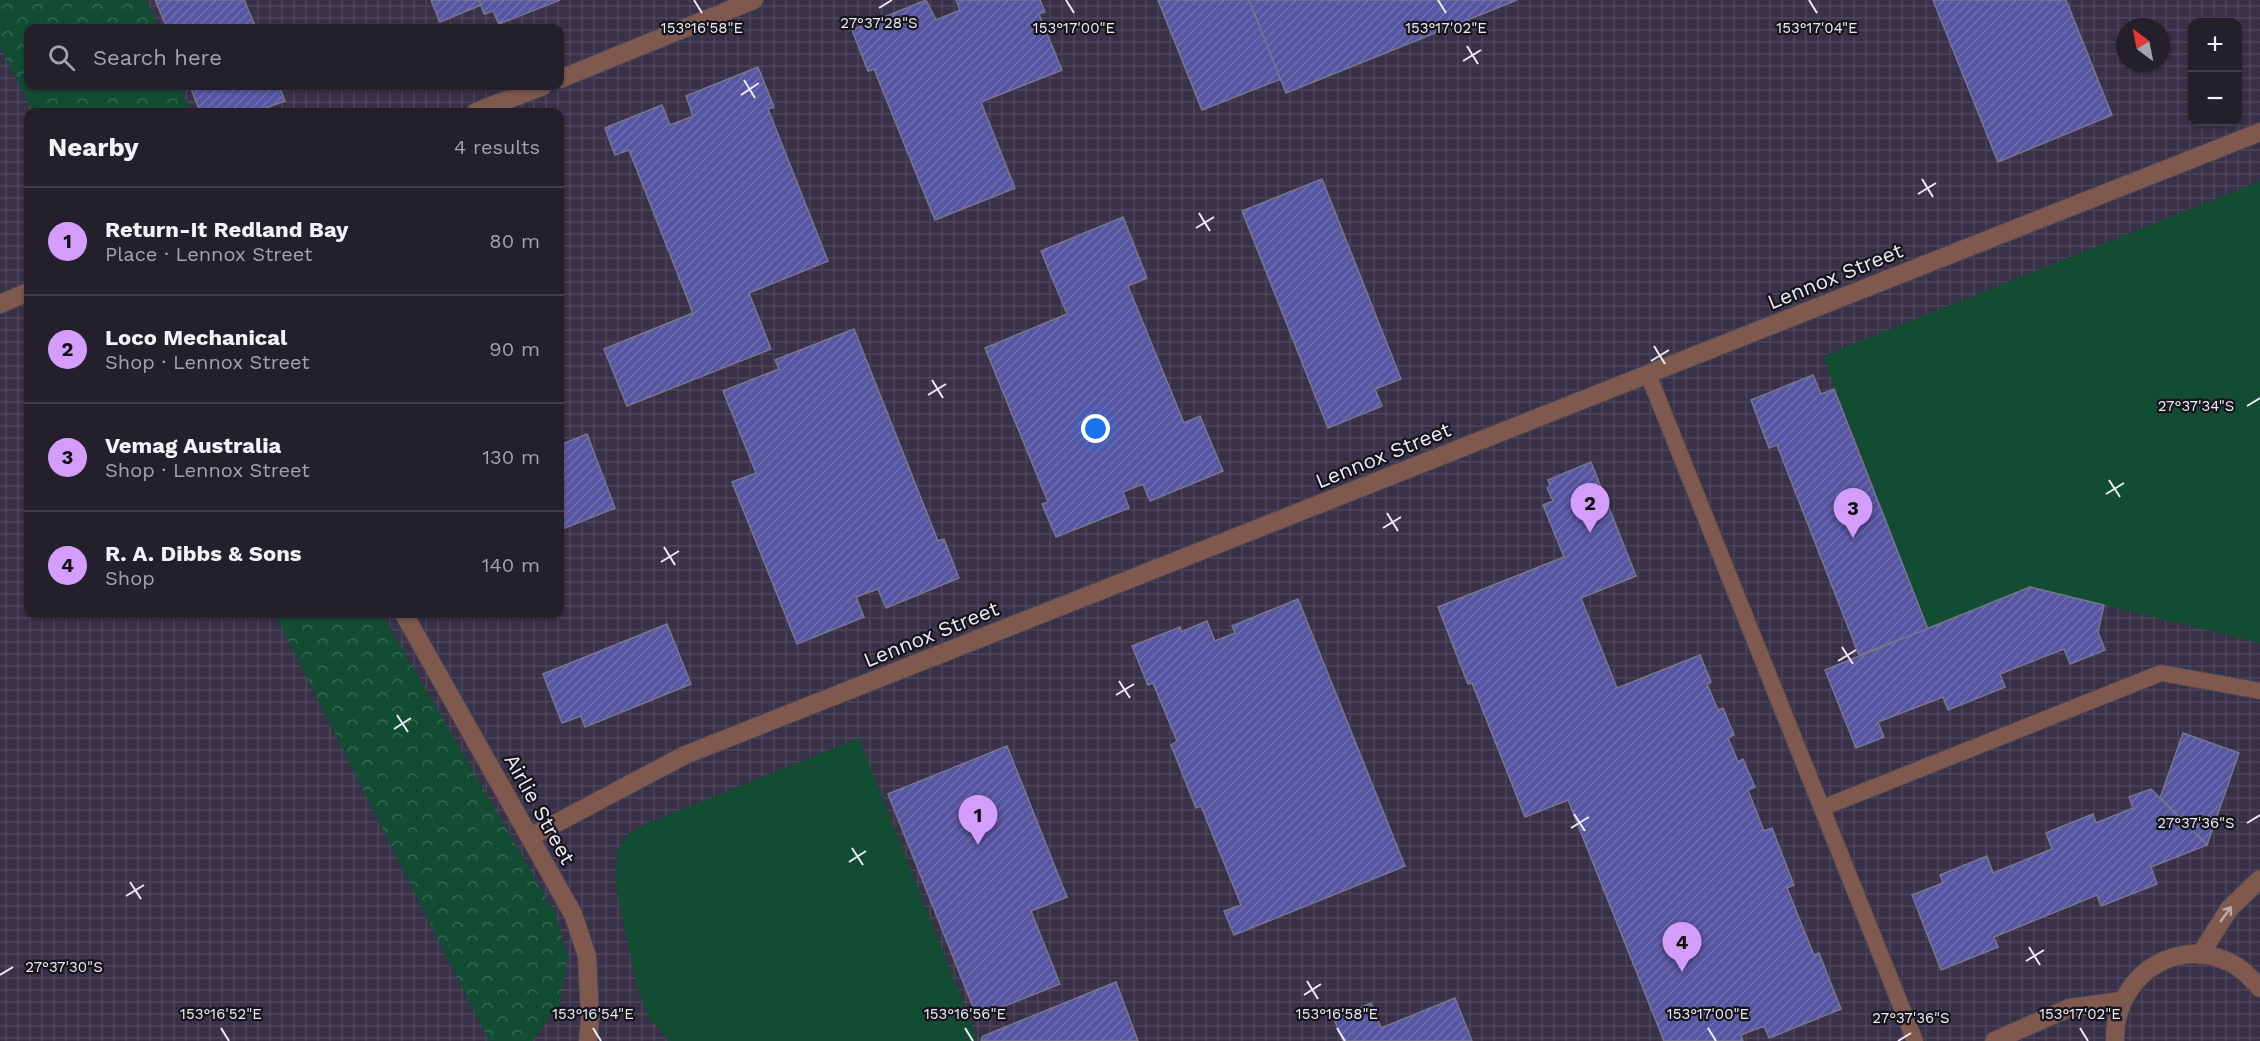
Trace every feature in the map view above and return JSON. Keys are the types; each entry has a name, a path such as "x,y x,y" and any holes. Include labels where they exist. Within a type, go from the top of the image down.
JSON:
{"street":[{"path":"564,77 754,0"},
{"path":"486,108 533,90"},
{"name":"Lennox Street","path":"530,837 685,755 2260,132"},
{"path":"0,304 24,294"},
{"name":"Airlie Street","path":"406,618 573,914 587,956 590,1017 588,1041"},
{"path":"2199,955 2229,909 2260,879"},
{"path":"2115,1041 2115,1026 2122,1001 2135,981 2154,966 2176,957 2199,955 2224,960 2246,972 2260,988"},
{"path":"1994,1041 2069,1008 2122,1001"}],"lane":[{"path":"1648,374 1915,1041"},
{"path":"1822,808 2161,674 2260,691"}],"shaded area":[{"path":"147,0 2260,0 2260,1041 532,1041 560,1005 554,912 384,618 564,618 564,108 189,108 182,90 564,90 564,24 156,24"},
{"path":"0,47 31,108 24,108 24,618 277,618 489,1041 0,1041"}],"green space":[{"path":"0,0 147,0 156,24 24,24 24,90 182,90 189,108 31,108 0,47"},
{"path":"2260,181 2260,643 2030,587 1928,629 1823,356"},
{"path":"277,618 384,618 554,911 568,957 560,1005 532,1041 489,1041"},
{"path":"859,738 977,1038 976,1041 669,1041 650,1019 638,991 616,887 617,851 629,833 648,823"}],"building":[{"path":"155,0 244,0 254,24 165,24"},
{"path":"431,0 479,0 481,5 440,22"},
{"path":"479,0 560,0 499,24 493,11 484,14"},
{"path":"926,0 936,20 960,10 956,0 1040,0 1045,12 1039,14 1062,70 981,102 1015,188 935,220 874,69 868,71 852,30"},
{"path":"1158,0 1249,0 1281,79 1202,110"},
{"path":"1249,0 1517,0 1286,93"},
{"path":"1933,0 2066,0 2112,115 1998,162"},
{"path":"758,67 774,107 768,109 828,261 749,293 771,349 627,406 604,349 693,313 629,150 615,155 605,128 662,105 670,125 693,116 686,96"},
{"path":"192,90 281,90 285,101 266,108 198,108"},
{"path":"1322,179 1401,379 1375,389 1382,406 1328,428 1242,211"},
{"path":"1123,217 1147,278 1128,286 1184,423 1200,416 1223,471 1150,501 1143,484 1123,492 1129,508 1056,537 1042,504 1048,502 985,348 1067,314 1041,251"},
{"path":"854,329 938,541 944,539 959,578 886,608 878,589 856,597 864,617 797,644 732,482 756,473 723,391 779,369 775,360"},
{"path":"1813,375 1821,394 1834,389 1928,629 1859,655 1777,445 1769,448 1751,400"},
{"path":"587,434 615,508 564,528 564,443"},
{"path":"1591,462 1636,576 1581,598 1617,688 1700,655 1711,682 1707,684 1718,710 1723,708 1734,735 1728,738 1738,762 1743,759 1755,787 1748,790 1764,831 1772,828 1794,885 1787,888 1814,955 1819,953 1841,1009 1769,1038 1764,1026 1741,1035 1743,1041 1664,1041 1568,800 1525,817 1472,683 1468,684 1438,607 1564,557 1543,505 1553,501 1547,488 1550,486 1548,480"},
{"path":"2030,587 2104,605 2098,632 2105,650 2070,664 2064,649 2000,674 2005,687 1948,710 1943,697 1878,722 1884,737 1856,748 1825,670"},
{"path":"1298,599 1405,866 1234,935 1224,911 1241,905 1201,806 1196,808 1171,745 1177,741 1153,683 1148,685 1132,646 1180,627 1181,632 1207,621 1215,641 1235,633 1232,626"},
{"path":"667,624 691,684 585,727 581,716 562,723 543,674"},
{"path":"2183,733 2239,753 2207,845 2160,798"},
{"path":"1007,746 1067,897 1031,911 1060,984 977,1017 888,794"},
{"path":"2151,789 2207,845 2151,867 2157,884 2101,906 2097,895 1994,937 1998,947 1941,970 1912,895 1943,883 1940,875 1987,856 1993,873 2052,849 2046,833 2093,814 2096,823 2133,808 2129,797"},
{"path":"1116,982 1138,1041 981,1041 983,1036"},
{"path":"1455,998 1472,1041 1343,1041 1334,1019 1371,1003 1381,1028"}],"place":[{"name":"Loco Mechanical","path":"1590,533"},
{"name":"Vemag Australia","path":"1853,538"},
{"name":"Return-It Redland Bay","path":"978,845"},
{"name":"R. A. Dibbs & Sons","path":"1682,972"}]}
